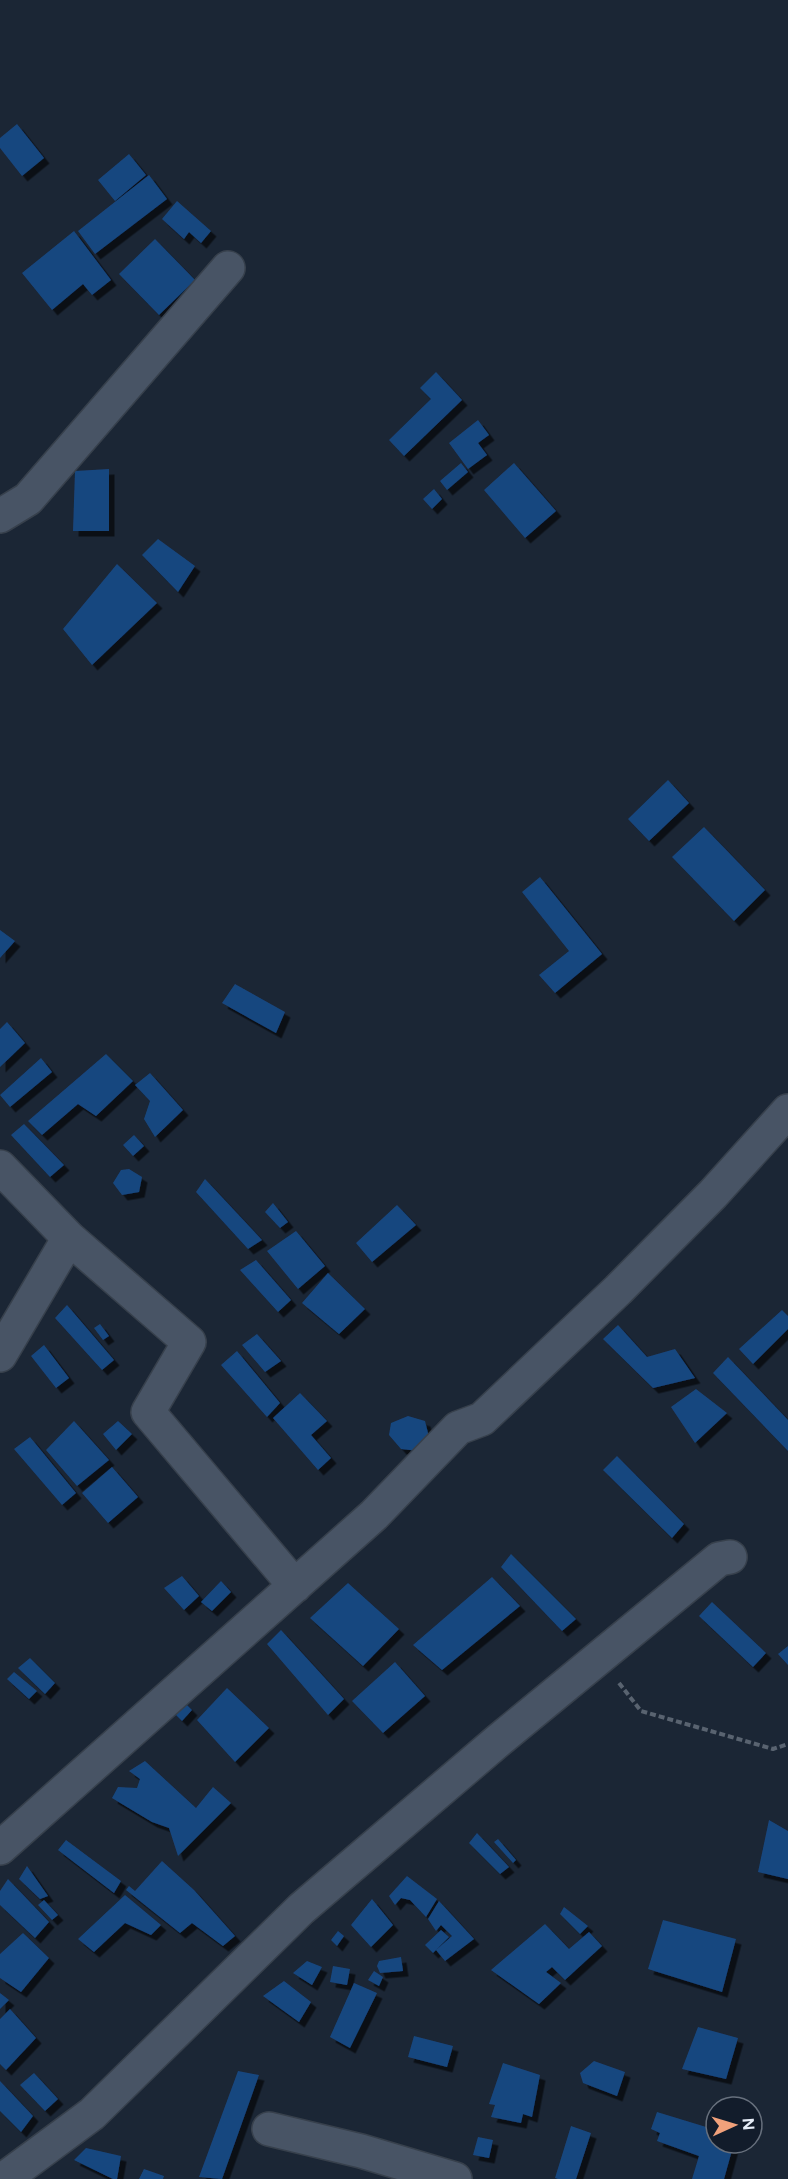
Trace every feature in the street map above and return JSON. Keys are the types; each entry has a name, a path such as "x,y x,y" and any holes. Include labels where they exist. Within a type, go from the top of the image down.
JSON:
{"street":[{"path":"0,516 28,499 228,268"},
{"path":"0,1848 374,1515 458,1428 482,1419 609,1298 713,1194 788,1111"},
{"path":"0,1167 69,1238 189,1342 148,1412 295,1586"},
{"path":"0,1355 69,1238"},
{"path":"4,2179 92,2114 301,1909 598,1658 719,1559 730,1557"},
{"path":"269,2129 357,2165 455,2179"}],"path":[{"path":"598,1658 641,1711 773,1749 788,1744"}],"building":[{"path":"17,124 44,158 22,176 0,148 0,138"},
{"path":"129,154 146,175 115,201 98,180"},
{"path":"149,175 167,199 95,254 78,231"},
{"path":"177,201 211,231 201,243 189,232 184,239 162,219"},
{"path":"74,231 111,280 92,295 83,284 52,310 22,273"},
{"path":"155,239 195,280 159,315 119,274"},
{"path":"436,372 462,400 404,456 389,440 431,399 420,388"},
{"path":"478,420 489,435 478,443 487,455 468,469 449,443"},
{"path":"461,463 468,472 447,490 440,481"},
{"path":"514,463 556,511 525,538 484,490"},
{"path":"109,469 109,531 73,531 75,471"},
{"path":"434,489 442,499 432,509 423,499"},
{"path":"158,539 195,566 178,592 142,555"},
{"path":"117,564 157,603 92,665 63,629"},
{"path":"668,780 689,803 649,841 628,819"},
{"path":"704,827 765,890 734,921 672,857"},
{"path":"540,877 602,954 555,993 539,975 569,951 522,892"},
{"path":"0,930 15,941 0,958"},
{"path":"235,984 285,1012 276,1033 222,1003"},
{"path":"7,1022 25,1043 0,1067 0,1029"},
{"path":"106,1054 133,1081 96,1116 78,1104 42,1135 28,1121"},
{"path":"41,1058 52,1072 10,1107 0,1095"},
{"path":"150,1073 183,1110 155,1137 144,1119 150,1101 135,1085"},
{"path":"24,1124 64,1165 50,1177 11,1135"},
{"path":"134,1135 144,1146 133,1156 123,1145"},
{"path":"129,1169 142,1177 139,1192 122,1195 113,1183 121,1170"},
{"path":"205,1179 262,1240 248,1249 196,1192"},
{"path":"273,1203 288,1222 280,1228 265,1212"},
{"path":"397,1205 416,1225 372,1262 356,1243"},
{"path":"296,1231 325,1266 298,1289 267,1251"},
{"path":"256,1260 291,1300 278,1312 240,1270"},
{"path":"328,1273 365,1309 339,1334 302,1303"},
{"path":"67,1305 114,1360 102,1370 55,1318"},
{"path":"782,1310 788,1316 788,1329 753,1364 739,1349"},
{"path":"100,1324 109,1336 103,1340 94,1328"},
{"path":"618,1325 647,1357 675,1349 695,1378 653,1388 603,1339"},
{"path":"257,1334 281,1361 265,1372 242,1345"},
{"path":"44,1345 69,1378 56,1388 31,1356"},
{"path":"237,1351 280,1403 267,1417 221,1365"},
{"path":"728,1357 788,1420 788,1451 713,1373"},
{"path":"696,1389 727,1413 695,1443 671,1407"},
{"path":"300,1393 327,1421 311,1435 331,1458 318,1470 273,1418"},
{"path":"408,1416 425,1421 429,1437 419,1451 401,1449 389,1435 391,1423"},
{"path":"74,1421 109,1460 77,1486 46,1450"},
{"path":"118,1421 132,1434 116,1450 103,1434"},
{"path":"30,1437 76,1493 62,1505 14,1449"},
{"path":"617,1456 684,1524 672,1538 603,1470"},
{"path":"112,1467 138,1497 108,1523 82,1493"},
{"path":"511,1554 576,1619 562,1631 501,1567"},
{"path":"182,1576 199,1596 184,1610 164,1588"},
{"path":"492,1577 520,1606 442,1670 413,1645"},
{"path":"221,1581 231,1592 212,1611 201,1602"},
{"path":"348,1583 399,1629 363,1666 310,1618"},
{"path":"712,1602 766,1653 753,1667 699,1616"},
{"path":"281,1630 344,1699 328,1715 267,1644"},
{"path":"788,1646 788,1665 778,1654"},
{"path":"30,1658 55,1683 45,1694 18,1668"},
{"path":"395,1662 425,1696 383,1733 352,1701"},
{"path":"14,1672 37,1691 29,1699 7,1679"},
{"path":"227,1688 269,1728 235,1762 197,1720"},
{"path":"186,1704 192,1710 182,1721 175,1714"},
{"path":"145,1761 196,1808 213,1787 231,1803 178,1856 169,1828 152,1822 112,1798 118,1787 137,1788 140,1779 129,1771"},
{"path":"769,1820 788,1831 788,1879 758,1872"},
{"path":"477,1833 509,1867 500,1874 469,1843"},
{"path":"498,1839 516,1860 513,1863 494,1842"},
{"path":"66,1840 121,1881 114,1893 58,1850"},
{"path":"162,1861 194,1890 235,1936 223,1946 192,1923 180,1933 126,1890 129,1886 135,1891"},
{"path":"27,1866 48,1896 40,1899 19,1879"},
{"path":"407,1876 437,1899 426,1917 410,1900 401,1898 395,1905 389,1896"},
{"path":"8,1879 49,1922 35,1938 0,1905 0,1891"},
{"path":"125,1895 161,1925 151,1935 125,1923 94,1952 78,1939"},
{"path":"372,1899 393,1925 371,1947 351,1925"},
{"path":"44,1900 58,1915 52,1920 38,1905"},
{"path":"439,1901 474,1939 445,1961 436,1950 452,1936 441,1925 436,1931 428,1919"},
{"path":"564,1907 588,1926 580,1934 560,1914"},
{"path":"663,1920 736,1939 722,1992 648,1969"},
{"path":"545,1924 569,1949 589,1932 602,1946 565,1980 552,1967 546,1972 561,1983 539,2004 491,1970"},
{"path":"441,1930 449,1937 433,1953 425,1945"},
{"path":"338,1931 344,1936 337,1946 331,1940"},
{"path":"23,1933 49,1958 21,1992 0,1978 0,1954"},
{"path":"401,1957 403,1971 380,1973 377,1966 379,1961"},
{"path":"307,1961 322,1967 312,1985 293,1973"},
{"path":"333,1966 350,1969 347,1985 330,1982"},
{"path":"374,1971 383,1977 379,1986 368,1980"},
{"path":"284,1981 311,2002 299,2022 263,1996"},
{"path":"354,1983 377,1993 350,2048 330,2037"},
{"path":"0,1993 9,2000 0,2009"},
{"path":"10,2009 36,2038 6,2070 0,2064 0,2019"},
{"path":"698,2027 738,2038 726,2079 682,2069"},
{"path":"414,2036 453,2046 447,2067 408,2057"},
{"path":"594,2061 625,2072 617,2096 583,2083 580,2073"},
{"path":"503,2063 540,2075 532,2117 523,2114 521,2123 491,2117 495,2105 489,2104"},
{"path":"238,2071 259,2075 222,2179 199,2177"},
{"path":"34,2073 58,2099 45,2111 20,2085"},
{"path":"0,2081 33,2116 21,2132 0,2111"},
{"path":"657,2112 704,2126 704,2155 731,2155 724,2179 692,2179 699,2156 657,2141 660,2133 651,2129"},
{"path":"571,2126 591,2133 576,2179 558,2179 555,2178"},
{"path":"478,2137 493,2140 489,2158 473,2155"},
{"path":"86,2148 121,2156 117,2179 74,2160"},
{"path":"144,2169 164,2176 163,2179 139,2179"}]}
